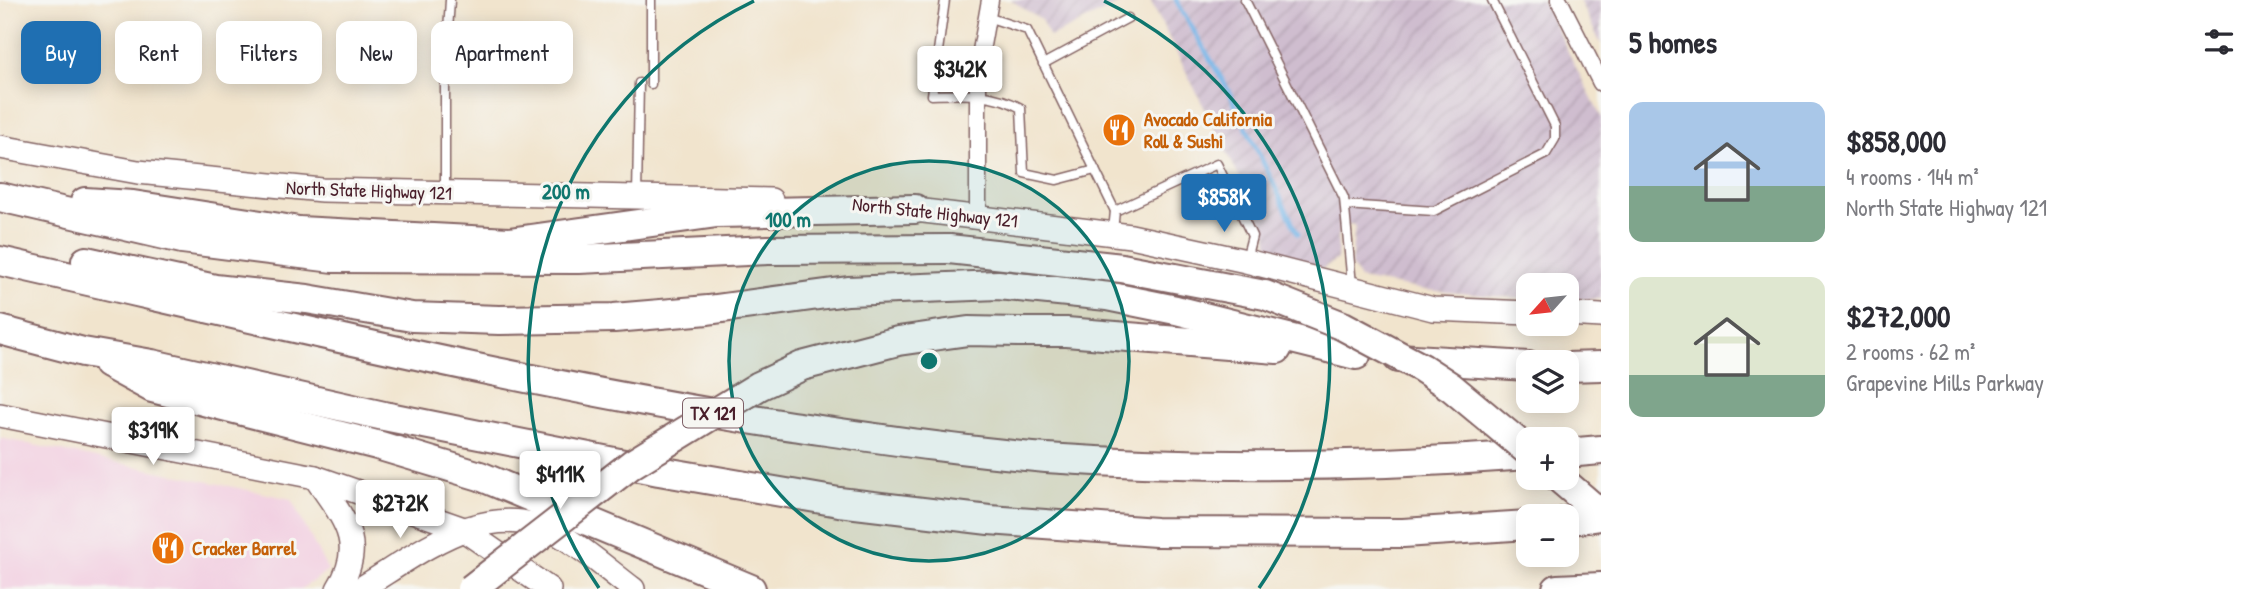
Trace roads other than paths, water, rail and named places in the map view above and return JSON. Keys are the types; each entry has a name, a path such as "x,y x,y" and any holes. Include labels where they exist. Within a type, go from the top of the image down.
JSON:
{"highway":[{"path":"0,197 133,205 299,231 509,242 717,213 915,209"},
{"path":"0,197 181,239 333,258 579,259 768,250 949,249 1122,268 1265,295 1343,326 1422,368 1468,400 1516,442"},
{"path":"4,262 49,253 215,289 307,299 412,317 499,320 614,318 708,310 848,291 998,285 1107,296 1176,310 1356,355"},
{"name":"TX 121","path":"4,262 297,330 658,404 968,450 1122,462 1282,465 1431,462 1516,454"},
{"path":"0,330 83,352 659,471 839,502 989,520 1156,531 1403,533 1516,526"},
{"path":"471,589 632,464 759,386 802,366 898,341 968,331 1066,332 1516,365"},
{"path":"83,352 152,388 377,445 480,476 751,589"},
{"path":"1579,367 1601,366"},
{"path":"1579,452 1601,450"},
{"path":"1573,490 1601,515"},
{"path":"1579,519 1601,515"},
{"path":"1557,589 1601,587"}],"main road":[{"name":"North State Highway 121","path":"0,147 69,162 238,183 445,194 828,202 978,216 1114,223 1246,261 1433,309 1516,312"},
{"path":"1579,315 1601,316"},
{"path":"0,415 315,477 461,528 549,589"},
{"path":"315,477 349,526 352,547 350,570 338,589"},
{"path":"360,589 461,528 504,520 539,526 573,544 633,589"}],"street":[{"path":"978,216 978,68 990,0"},
{"path":"1559,0 1601,83"}],"lane":[{"path":"445,194 445,78 450,0"},
{"path":"651,0 651,83"},
{"path":"945,0 932,95 978,93 1007,100 1021,108 1024,173 1057,180 1096,170"},
{"path":"1245,0 1344,198 1352,288"},
{"path":"1345,205 1434,211 1546,154 1555,139 1555,126 1492,0"},
{"path":"987,18 1027,30 1096,170 1114,223 1217,164 1252,236 1246,261"},
{"path":"1043,64 1128,18"},
{"path":"638,196 639,83"}],"waterway":[{"path":"1176,0 1228,90 1298,234"}],"place":[{"name":"Avocado California Roll & Sushi","path":"1119,130"},
{"name":"Cracker Barrel","path":"168,548"}]}
